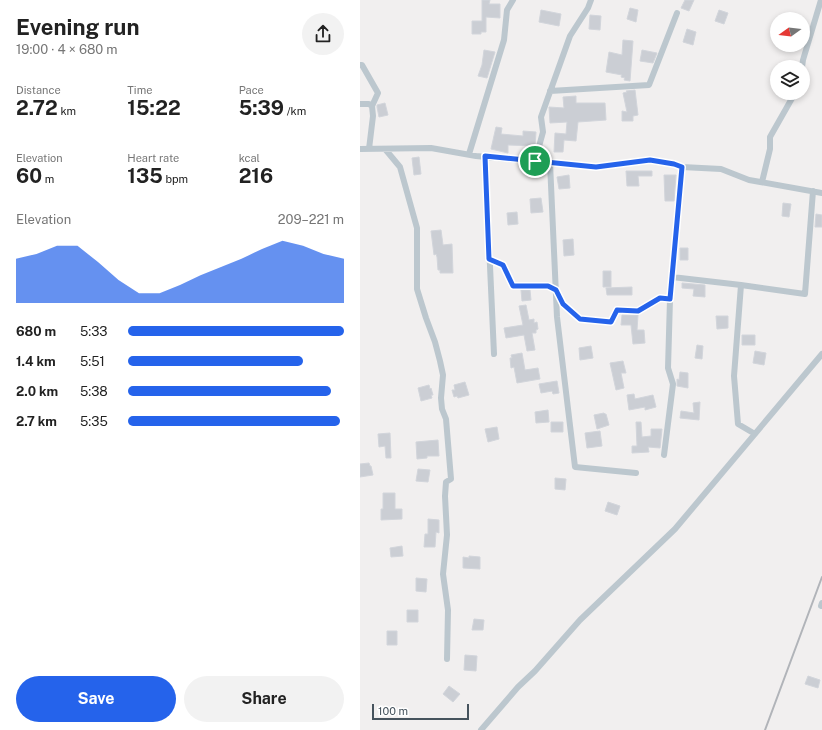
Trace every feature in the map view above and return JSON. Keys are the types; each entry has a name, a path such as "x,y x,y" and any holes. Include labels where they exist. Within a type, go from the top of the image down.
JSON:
{"street":[{"path":"469,154 504,40 507,10 513,0"},
{"path":"535,161 543,132 541,117 550,91 570,36 588,8 591,0"},
{"path":"803,60 821,0"},
{"path":"550,91 649,86 676,13"},
{"path":"360,65 362,65 378,93 372,106 373,116 369,149"},
{"path":"762,182 770,150 770,137 791,100"},
{"path":"360,104 369,104 372,106"},
{"path":"360,149 431,148 485,156 596,167 650,160 674,164 682,167 721,169 749,180 822,193"},
{"path":"385,149 400,167 417,228 417,289 435,342 443,375 441,398 442,409 446,419 451,479 446,482 445,496 447,535 443,574 448,610 447,659"},
{"path":"485,156 494,354"},
{"path":"550,163 557,317 575,467 636,473"},
{"path":"664,455 673,384 668,368 670,299 682,167"},
{"path":"672,277 805,294 813,191"},
{"path":"489,259 503,265 513,286 548,286 556,290 563,304 580,319 611,322 617,310 638,311 660,298 670,299"},
{"path":"741,285 734,376 738,424 755,434"},
{"path":"481,730 518,687 535,671 580,620 675,528 822,354"}],"building":[{"path":"482,0 490,0 489,4 500,4 500,18 486,17 486,32 481,32 481,34 472,34 472,21 482,21"},
{"path":"685,0 694,0 689,11 681,8"},
{"path":"630,8 638,10 636,22 627,19"},
{"path":"541,10 561,14 559,26 539,22"},
{"path":"719,10 728,13 724,24 715,21"},
{"path":"590,15 601,16 600,30 589,29"},
{"path":"687,29 696,32 693,45 683,42"},
{"path":"623,40 633,41 630,81 624,80 625,78 621,77 622,75 606,72 609,52 622,55"},
{"path":"484,50 495,52 487,78 478,76 482,65"},
{"path":"642,50 657,53 653,63 640,61"},
{"path":"635,90 638,115 633,116 633,121 622,121 622,111 627,112 623,93 627,92 626,91"},
{"path":"576,96 576,103 605,103 606,120 578,122 576,141 564,140 563,152 554,152 555,133 566,134 567,122 550,123 549,107 564,108 563,97"},
{"path":"385,103 388,115 379,117 377,105"},
{"path":"496,127 502,128 501,134 523,136 523,131 536,132 535,146 508,145 508,153 491,149"},
{"path":"419,157 421,174 414,175 412,158"},
{"path":"626,171 652,171 652,176 638,176 639,186 627,186"},
{"path":"569,175 570,188 559,189 557,177"},
{"path":"664,175 676,175 674,201 665,201"},
{"path":"541,198 543,212 531,213 530,199"},
{"path":"783,203 791,204 789,217 782,216"},
{"path":"517,212 518,224 508,225 507,213"},
{"path":"816,214 822,215 822,227 815,227"},
{"path":"441,230 443,245 452,244 453,273 440,273 440,270 438,270 437,257 436,254 434,255 431,231"},
{"path":"573,239 574,255 564,256 563,240"},
{"path":"680,248 688,248 688,260 680,260"},
{"path":"603,271 611,271 611,287 603,287"},
{"path":"682,283 705,285 705,297 693,296 694,289 682,288"},
{"path":"632,287 632,295 607,295 606,288"},
{"path":"521,290 530,290 531,300 522,301"},
{"path":"526,305 529,320 534,319 534,323 537,322 538,329 536,330 536,333 532,333 535,350 527,351 524,335 506,338 504,328 523,325 519,306"},
{"path":"622,315 638,315 637,330 644,330 645,343 633,344 631,325 621,325"},
{"path":"716,316 728,316 728,328 717,329"},
{"path":"742,335 755,335 755,345 742,345"},
{"path":"697,345 703,346 702,359 695,358"},
{"path":"591,346 593,358 580,360 579,348"},
{"path":"755,351 766,353 764,365 753,363"},
{"path":"522,353 525,370 538,368 540,379 517,383 514,367 511,368 510,358 512,358 511,355"},
{"path":"623,361 626,373 621,373 624,388 616,390 610,363"},
{"path":"680,372 688,373 688,388 677,386 677,379 679,380"},
{"path":"557,381 559,393 553,394 552,391 541,393 539,384"},
{"path":"465,382 469,395 458,398 457,396 454,397 452,390 455,390 454,385"},
{"path":"429,385 433,395 431,395 432,398 421,401 418,388"},
{"path":"634,394 635,399 653,395 656,407 645,410 645,407 629,410 627,395"},
{"path":"700,402 699,420 680,418 681,411 694,413 693,403"},
{"path":"548,410 549,422 536,423 535,412"},
{"path":"606,414 609,425 597,429 594,415"},
{"path":"551,422 563,422 563,432 551,432"},
{"path":"636,422 641,422 642,437 651,436 651,429 662,429 660,448 648,447 649,452 632,453 632,446 637,446"},
{"path":"497,427 499,439 488,442 485,429"},
{"path":"600,431 602,446 587,448 585,433"},
{"path":"390,433 391,458 386,458 385,446 379,447 378,434"},
{"path":"438,440 439,456 427,456 427,458 417,459 416,442"},
{"path":"369,463 373,475 360,477 360,464"},
{"path":"418,469 430,470 428,482 416,481"},
{"path":"555,478 566,479 565,490 555,489"},
{"path":"383,493 395,493 395,509 402,509 402,519 381,520"},
{"path":"608,502 620,506 617,515 605,511"},
{"path":"428,519 439,520 439,533 436,532 435,547 424,547 425,534 428,534"},
{"path":"402,546 403,556 391,557 390,548"},
{"path":"469,556 480,557 480,569 463,568 463,557 469,558"},
{"path":"416,578 427,579 426,592 416,591"},
{"path":"407,610 418,610 418,622 407,622"},
{"path":"474,619 484,620 483,630 472,630"},
{"path":"387,631 397,631 397,645 387,645"},
{"path":"465,655 477,656 476,671 464,670"},
{"path":"808,676 820,680 818,688 805,684"},
{"path":"449,686 460,694 453,702 443,694"}],"railway":[{"path":"765,730 822,577"}],"route":[{"path":"485,156 535,161 596,167 650,160 674,164 682,167 670,299 660,298 638,311 617,310 611,322 580,319 563,304 556,290 548,286 513,286 503,265 489,259 485,156"}]}
